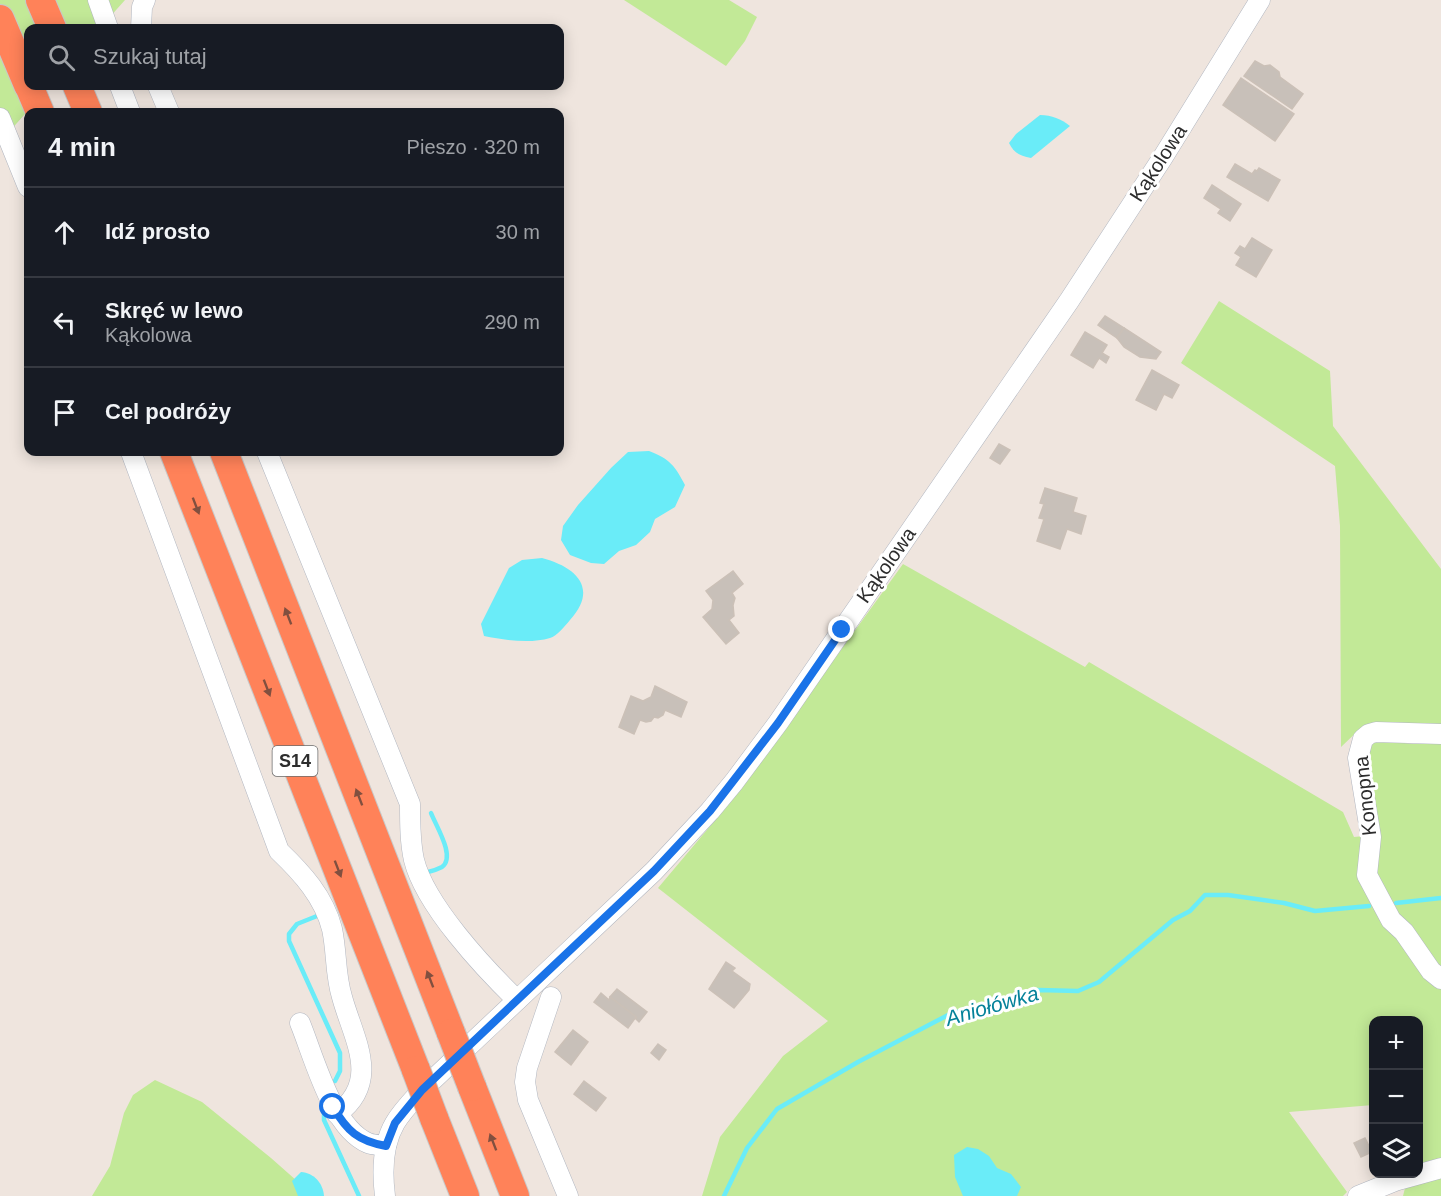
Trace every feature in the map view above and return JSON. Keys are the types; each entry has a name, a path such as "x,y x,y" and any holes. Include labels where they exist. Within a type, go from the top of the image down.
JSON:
{"highway":[{"path":"40,0 50,24"},
{"path":"0,19 8,56 24,78"},
{"path":"31,90 38,108"},
{"path":"79,90 86,108"},
{"name":"S14","path":"176,456 465,1196"},
{"name":"S14","path":"226,456 514,1196"}],"street":[{"path":"98,0 107,24"},
{"path":"141,24 142,7 145,0"},
{"name":"Kąkolowa","path":"388,1195 382,1175 386,1146 395,1123 422,1090 654,871 710,811 778,723 1069,301 1163,157 1260,0"},
{"path":"122,90 128,108"},
{"path":"160,90 167,108"},
{"path":"0,118 24,177"},
{"path":"132,456 279,851 305,876 323,905 332,929 341,996 361,1052 362,1067 356,1091 348,1106 337,1114"},
{"path":"269,456 410,804 414,861 425,886 440,912 485,970 517,1000"},
{"name":"Konopna","path":"1441,734 1376,732 1369,734 1364,739 1358,758 1371,837 1367,875 1391,920 1404,932 1431,971 1441,979"},
{"path":"551,997 527,1068 525,1082 528,1101 568,1196"},
{"path":"300,1023 337,1114 354,1134 368,1143 386,1146"},
{"path":"1358,1196 1395,1181 1441,1168"}],"green space":[{"path":"0,0 125,0 104,24 24,24 24,90 46,90 30,108 24,108 24,115 0,142"},
{"path":"624,0 729,0 757,17 745,41 726,66"},
{"path":"1219,301 1330,371 1333,426 1441,569 1441,727 1394,728 1364,725 1341,747 1340,526 1335,466 1181,363"},
{"path":"903,564 1085,667 1089,662 1343,812 1354,837 1374,835 1366,754 1375,740 1414,744 1441,742 1441,1196 1403,1196 1406,1184 1413,1178 1423,1178 1423,1016 1369,1016 1369,1105 1289,1112 1347,1192 1343,1196 702,1196 720,1137 783,1056 828,1021 658,888 733,799"},
{"path":"155,1080 202,1102 314,1196 92,1196 110,1166 124,1113 133,1095"}],"water":[{"path":"1040,115 1056,118 1070,126 1031,158 1015,152 1009,143 1016,134"},
{"path":"649,451 671,464 685,485 675,507 655,519 650,532 636,545 619,551 604,564 591,563 570,555 561,540 563,526 578,505 628,452"},
{"path":"542,558 565,567 580,580 583,598 579,609 561,630 550,638 517,641 484,636 481,624 509,568 522,560"},
{"path":"967,1147 978,1149 989,1156 997,1168 1011,1174 1021,1187 1017,1196 963,1196 955,1177 954,1155"},
{"path":"301,1172 310,1174 317,1180 324,1196 298,1196 292,1181"}],"building":[{"path":"1255,61 1264,66 1270,65 1279,72 1280,77 1303,94 1292,109 1244,76"},
{"path":"1241,78 1294,114 1275,141 1223,105"},
{"path":"1235,164 1252,174 1259,168 1280,180 1268,201 1227,177"},
{"path":"1212,185 1241,204 1230,221 1218,213 1221,209 1204,198"},
{"path":"1252,238 1272,250 1256,277 1236,265 1241,257 1235,253 1240,246 1245,249"},
{"path":"1105,316 1124,328 1117,338 1098,325"},
{"path":"1124,328 1161,352 1156,359 1140,357 1124,347 1117,338"},
{"path":"1085,332 1107,345 1102,353 1109,357 1106,363 1099,358 1093,368 1071,355"},
{"path":"1152,370 1179,385 1172,398 1164,394 1156,410 1136,400"},
{"path":"999,444 1010,450 1000,464 990,458"},
{"path":"1045,488 1077,498 1073,512 1086,516 1081,534 1067,529 1060,549 1037,541 1044,519 1039,518 1044,504 1040,503"},
{"path":"733,571 743,584 732,593 735,598 734,616 729,620 739,633 726,644 703,617 712,609 713,600 706,591"},
{"path":"655,686 687,702 681,717 665,710 663,715 658,718 654,717 651,721 640,720 634,734 619,727 631,696 643,701 651,697"},
{"path":"726,962 735,968 732,971 750,984 749,990 734,1008 709,989"},
{"path":"617,989 647,1012 639,1022 636,1017 610,997"},
{"path":"601,993 636,1017 628,1028 594,1002"},
{"path":"573,1030 588,1042 571,1065 555,1052"},
{"path":"658,1044 666,1050 659,1060 651,1053"},
{"path":"584,1081 606,1098 596,1111 574,1094"},
{"path":"1365,1138 1369,1146 1369,1153 1361,1157 1354,1143"}],"waterway":[{"path":"428,872 442,867 447,856 444,841 431,813"},
{"name":"Aniołówka","path":"724,1196 747,1148 777,1109 858,1062 950,1014 1038,990 1078,991 1099,982 1173,920 1190,911 1205,895 1228,895 1284,903 1315,911 1369,906"},
{"name":"Aniołówka","path":"1396,903 1441,898"},
{"path":"317,916 297,924 289,934 289,941 340,1053 340,1071 335,1081"},
{"path":"324,1110 324,1120 359,1196"}],"route":[{"path":"333,1107 341,1121 354,1134 368,1143 386,1146 395,1123 422,1090 654,871 710,811 778,723 842,630"}]}
